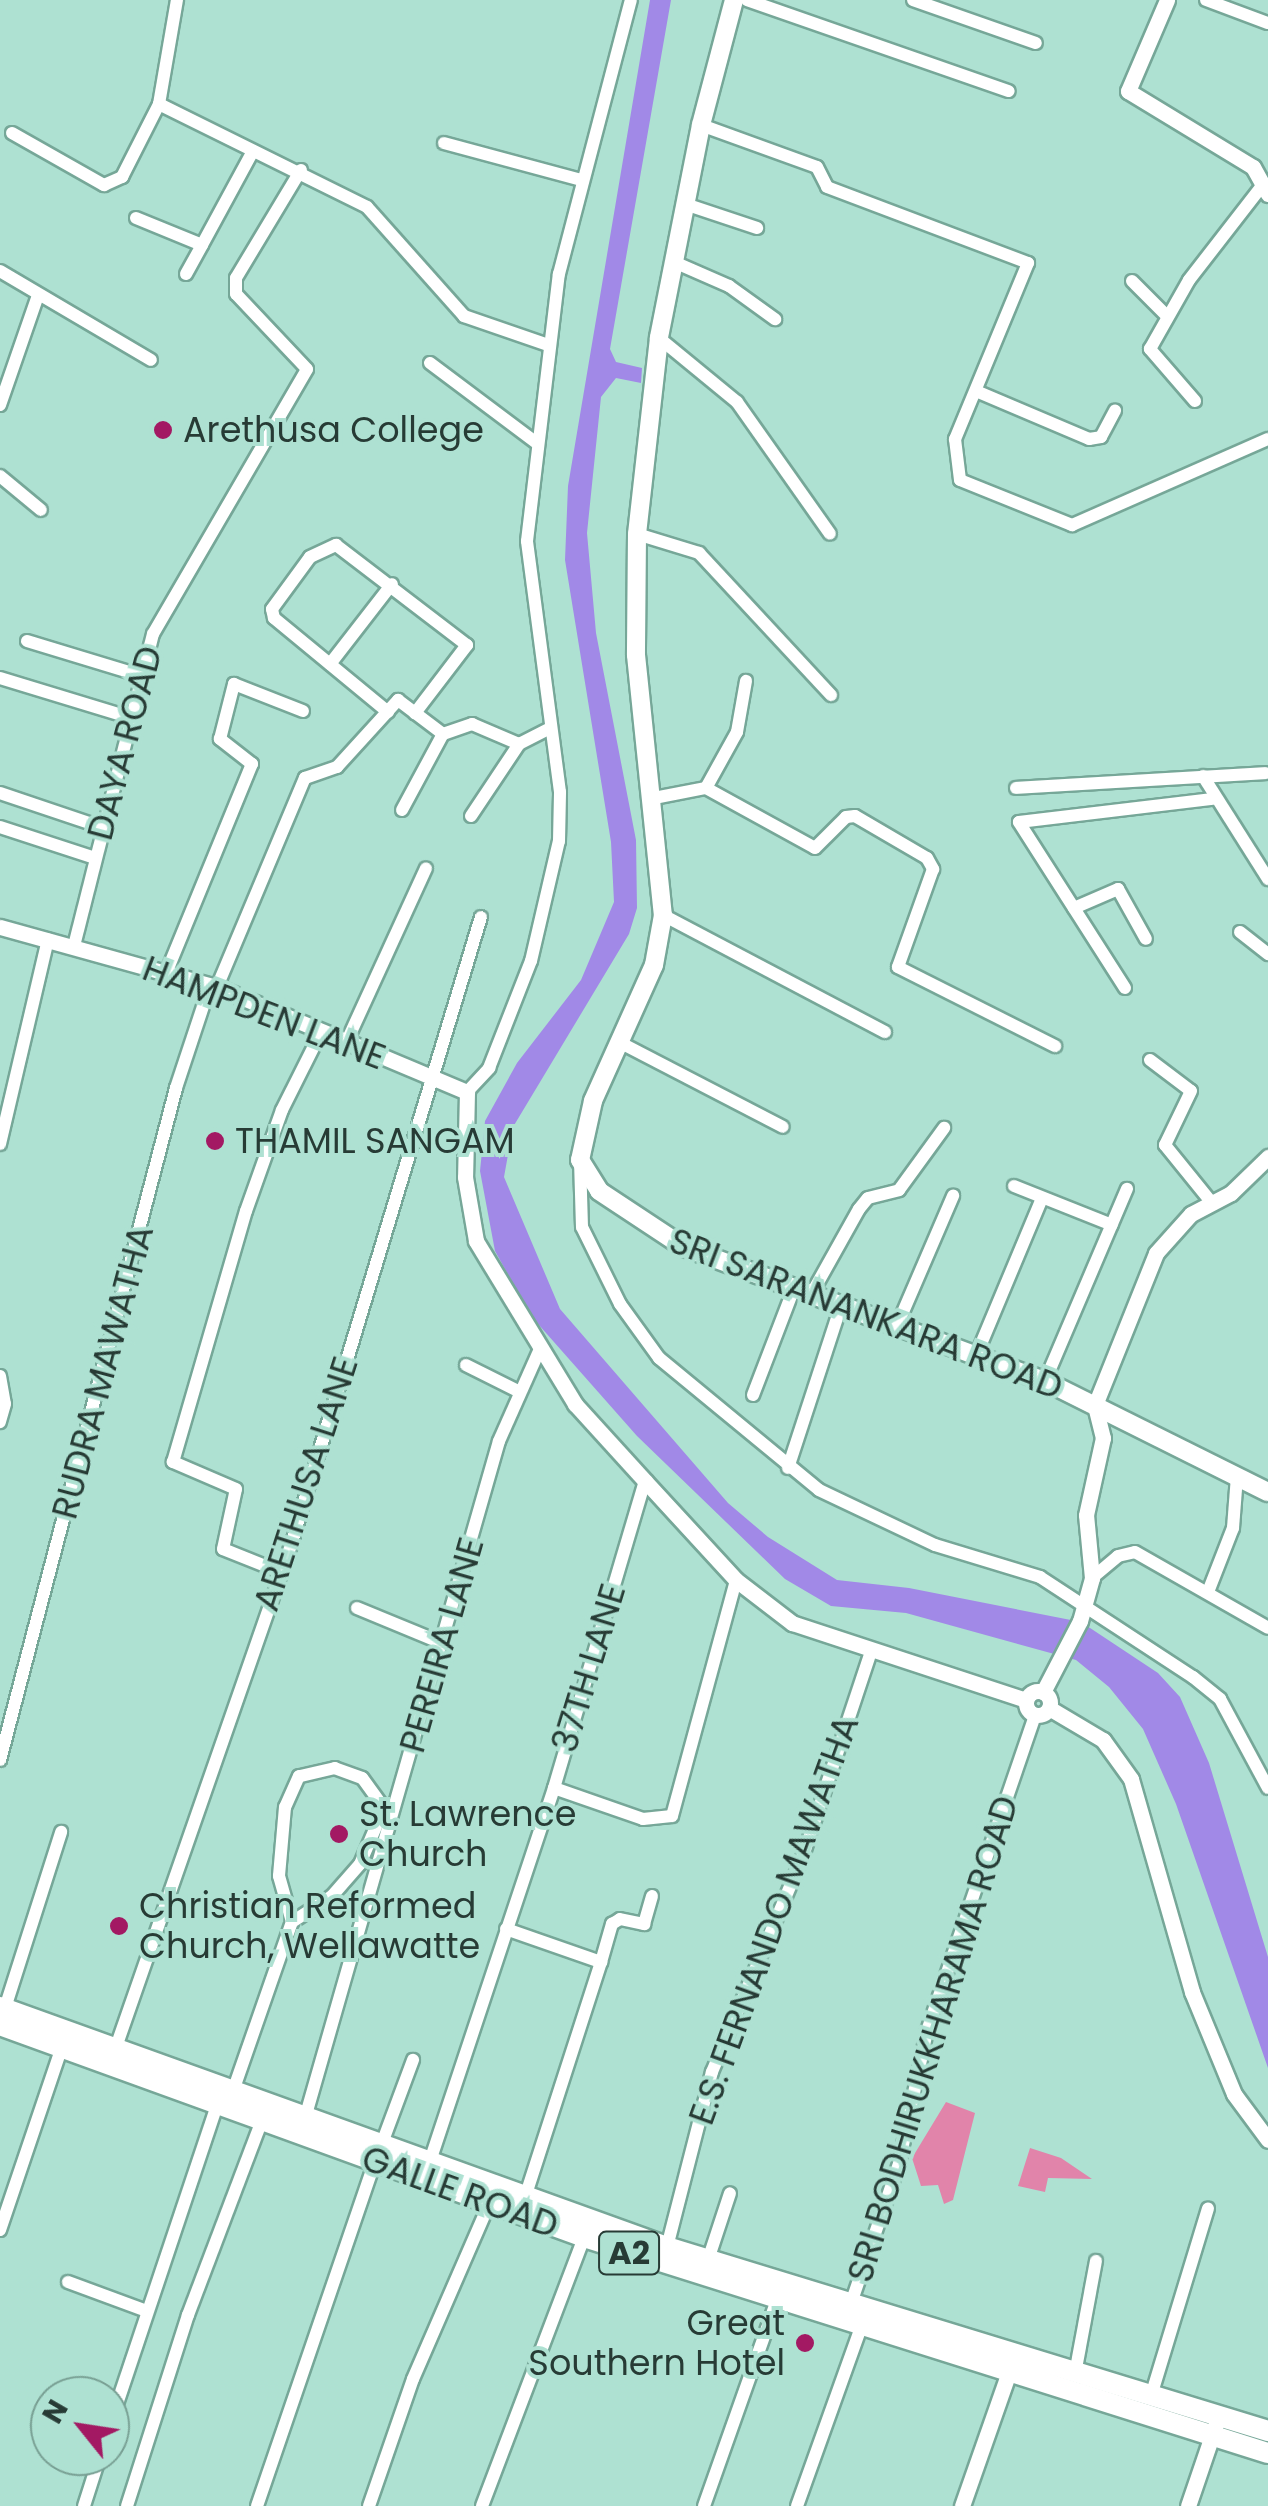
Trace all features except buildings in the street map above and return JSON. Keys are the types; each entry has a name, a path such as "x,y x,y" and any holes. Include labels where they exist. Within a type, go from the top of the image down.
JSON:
{"highway":[{"name":"GALLE ROAD","path":"2,2013 116,2047 179,2080"},
{"name":"GALLE ROAD","path":"2,2013 62,2047 305,2118 489,2204 584,2237 861,2327 1012,2365 1215,2427 1268,2432"},
{"name":"GALLE ROAD","path":"226,2097 263,2118 378,2154 429,2164 667,2247 709,2257 1012,2365 1075,2374 1151,2396 1268,2454"}],"main road":[{"path":"580,1160 592,1101 654,965 663,915 654,798 636,655 636,534 659,338 701,125 734,0"},
{"name":"SRI SARANANKARA ROAD","path":"580,1160 599,1190 639,1222 684,1247 1044,1381 1268,1492"}],"street":[{"path":"12,133 104,185 122,176 159,104 177,0"},
{"path":"631,0 580,180 548,345 527,541 548,729 560,792 559,841 530,960 489,1068 468,1092 466,1177 476,1241 576,1404 736,1580 792,1623 1038,1704 1103,1740 1131,1779 1192,1992 1234,2094 1268,2140"},
{"path":"746,0 1009,90"},
{"path":"1166,0 1128,91 1231,151 1253,167 1265,190 1166,315 1150,349 1195,401"},
{"path":"1206,0 1268,23"},
{"path":"921,1 1036,43"},
{"path":"159,104 302,170 367,207 464,316 548,345"},
{"path":"701,125 818,167 827,187 893,215 1028,263 955,439 960,480 1072,526 1268,439"},
{"path":"444,143 580,180"},
{"path":"186,274 254,151"},
{"name":"DAYA ROAD","path":"74,946 128,716 160,620 206,552 307,369 236,294 236,278 302,170"},
{"path":"685,204 757,228"},
{"path":"136,218 202,245"},
{"path":"674,262 729,286 775,320"},
{"path":"0,271 37,298 151,360"},
{"path":"1132,281 1166,315"},
{"path":"0,406 37,298"},
{"path":"659,338 737,402 830,534"},
{"path":"430,363 538,444"},
{"path":"976,392 1089,439 1101,437 1115,411"},
{"path":"0,476 41,510"},
{"path":"636,534 699,554 831,696"},
{"path":"414,713 467,644 336,545 310,557 272,610 274,618 388,712 398,700 414,713 443,734"},
{"path":"330,664 392,584"},
{"path":"26,641 140,674"},
{"path":"0,678 128,716"},
{"path":"706,788 738,732 746,681"},
{"path":"168,971 252,764 220,739 234,684 303,711"},
{"name":"RUDRA MAWATHA","path":"0,1760 176,1088 213,986 305,778 336,767 388,712"},
{"path":"402,810 443,734 472,724 519,744"},
{"path":"471,816 519,744 548,729"},
{"path":"1016,788 1266,773"},
{"path":"1203,776 1268,879"},
{"path":"654,798 706,788 815,848 846,816 855,816 927,858 932,869 898,966 1055,1046"},
{"path":"0,793 101,827"},
{"path":"1125,988 1019,822 1214,799"},
{"path":"0,827 95,858"},
{"path":"346,1043 426,868"},
{"path":"1074,908 1118,889 1146,940"},
{"path":"663,915 885,1032"},
{"name":"ARETHUSA LANE","path":"116,2047 278,1571 481,917"},
{"name":"HAMPDEN LANE","path":"0,927 213,986 468,1092"},
{"path":"1240,932 1268,954"},
{"path":"0,1144 48,940"},
{"path":"278,1571 224,1549 236,1489 172,1462 246,1211 282,1110 320,1032"},
{"path":"621,1043 783,1126"},
{"path":"1150,1060 1191,1091 1165,1145 1212,1203"},
{"path":"753,1395 803,1291 859,1210 868,1198 898,1190 944,1128"},
{"path":"1038,1704 1086,1602 1092,1578 1086,1515 1102,1438 1095,1405 1156,1253 1191,1214 1212,1203 1268,1157"},
{"path":"580,1160 582,1227 620,1304 659,1358 788,1468 890,1526 1040,1576 1086,1602 1220,1699 1268,1788"},
{"path":"1014,1186 1112,1225"},
{"path":"1044,1381 1127,1190"},
{"path":"896,1326 954,1196"},
{"path":"976,1356 1042,1198"},
{"path":"788,1468 841,1306"},
{"name":"PEREIRA LANE","path":"305,2118 518,1391 540,1349"},
{"path":"466,1365 518,1391"},
{"path":"0,1376 6,1404 0,1422"},
{"path":"1208,1592 1233,1528 1237,1476"},
{"name":"37TH LANE","path":"429,2164 554,1788 646,1481"},
{"path":"1092,1578 1118,1556 1135,1552 1268,1628"},
{"path":"554,1788 643,1818 672,1816 736,1580"},
{"path":"357,1608 442,1643"},
{"name":"E.S. FERNANDO MAWATHA","path":"667,2247 712,2072 798,1870 871,1652"},
{"name":"SRI BODHIRUKKHARAMA ROAD","path":"850,2306 899,2164 927,2031 1038,1704"},
{"path":"126,2376 292,1922 332,1896 360,1864 384,1808 362,1778 335,1768 298,1776 286,1807 279,1876 292,1922"},
{"path":"2,2013 61,1832"},
{"path":"526,2197 612,1924 620,1918 644,1924 652,1896"},
{"path":"506,1930 601,1962"},
{"path":"0,2230 62,2047"},
{"path":"257,2506 413,2060"},
{"path":"128,2506 188,2316 263,2118"},
{"path":"709,2257 730,2193"},
{"path":"369,2506 412,2379 489,2204"},
{"path":"1151,2396 1208,2208"},
{"path":"482,2506 584,2237"},
{"path":"1075,2374 1096,2261"},
{"path":"68,2282 147,2311"},
{"path":"704,2506 777,2300"},
{"path":"797,2506 861,2327"},
{"path":"962,2506 1012,2365"},
{"path":"1188,2506 1215,2427"},
{"path":"84,2506 94,2476"}],"shaded area":[{"path":"650,0 671,0 610,349 616,362 642,368 641,383 616,378 601,397 587,533 596,633 636,840 637,908 629,934 513,1127 504,1177 560,1309 728,1503 768,1537 837,1580 909,1588 1081,1622 1158,1673 1180,1697 1209,1763 1268,1957 1268,2068 1176,1804 1143,1729 1109,1687 1076,1660 906,1613 831,1606 785,1579 637,1436 531,1316 495,1251 480,1171 485,1121 517,1063 581,980 614,902 611,842 565,560 568,486"},
{"path":"946,2102 975,2113 953,2200 944,2204 938,2185 921,2186 912,2158"},
{"path":"1030,2148 1061,2158 1092,2179 1048,2178 1045,2192 1018,2186"}],"place":[{"name":"Arethusa College","path":"163,430"},
{"name":"THAMIL SANGAM","path":"215,1141"},
{"name":"St. Lawrence Church","path":"339,1834"},
{"name":"Christian Reformed Church, Wellawatte","path":"119,1926"},
{"name":"Great Southern Hotel","path":"805,2343"}]}
